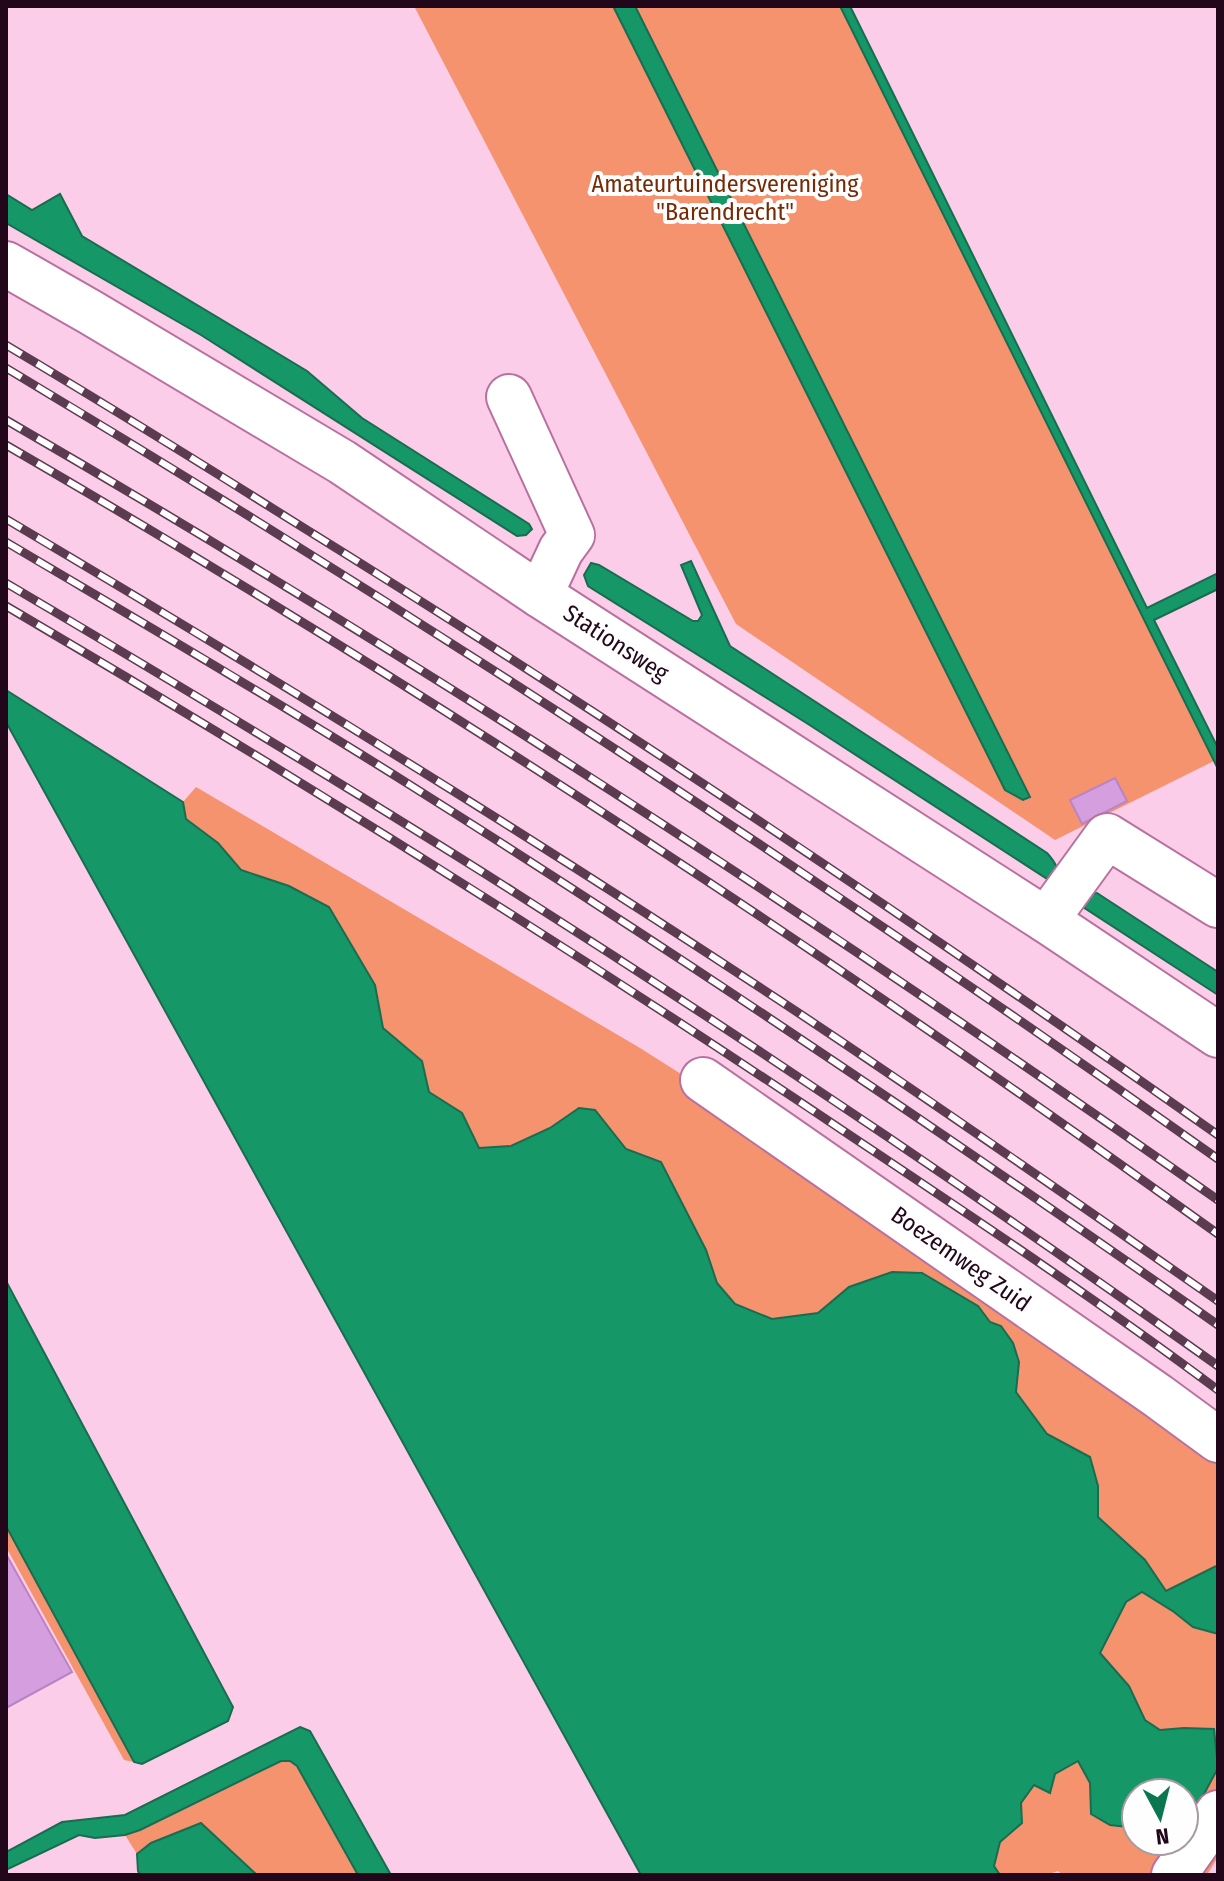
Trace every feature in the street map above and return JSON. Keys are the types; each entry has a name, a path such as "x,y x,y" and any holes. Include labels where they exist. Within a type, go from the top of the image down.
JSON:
{"street":[{"name":"Stationsweg","path":"6,264 342,462 540,595 1046,920 1218,1035"},
{"path":"509,397 572,535 561,550 540,595"},
{"path":"1046,920 1107,836 1218,905"},
{"name":"Boezemweg Zuid","path":"703,1080 1218,1440"},
{"path":"1174,1875 1218,1813"}],"green space":[{"name":"Amateurtuindersvereniging \"Barendrecht\"","path":"414,6 840,6 1214,761 1055,840 736,624"},
{"path":"196,787 640,1048 1014,1285 1218,1445 1218,1567 1166,1591 1145,1560 1098,1516 1098,1486 1090,1457 1047,1434 1016,1391 1019,1362 1013,1343 1001,1326 990,1322 978,1306 849,1287 818,1313 772,1319 735,1304 717,1283 706,1250 661,1162 626,1149 595,1110 579,1108 550,1128 511,1146 479,1149 462,1113 429,1092 422,1061 383,1028 375,985 288,886 241,870 218,843 186,818 183,802"},
{"path":"6,1526 134,1762 124,1760 6,1547"},
{"path":"1142,1592 1193,1627 1218,1634 1218,1761 1214,1729 1160,1730 1145,1720 1129,1686 1100,1653 1126,1602"},
{"path":"290,1760 297,1766 358,1875 257,1875 233,1853 151,1843 137,1854 125,1835 281,1761"},
{"path":"1079,1761 1090,1783 1091,1814 1110,1825 1120,1826 1120,1857 1200,1857 1200,1802 1218,1768 1218,1857 1207,1875 1062,1875 1058,1871 1047,1875 1000,1875 994,1866 1000,1842 1022,1823 1021,1803 1034,1785 1049,1793 1055,1774"}],"shaded area":[{"path":"613,6 635,6 1030,797 1023,800 1005,790"},
{"path":"840,6 850,6 1147,608 1218,573 1218,589 1154,620 1218,748 1218,769"},
{"path":"6,194 32,210 60,194 82,236 307,371 362,418 529,524 532,529 526,535 517,536 201,335 6,223"},
{"path":"691,561 730,646 1047,853 1057,868 1058,886 588,586 584,575 591,563 599,565 693,621 698,621 702,615 681,565"},
{"path":"6,690 183,802 186,819 218,843 241,870 289,886 329,907 375,985 383,1028 422,1061 429,1092 462,1113 479,1148 511,1146 550,1128 579,1108 595,1110 626,1149 661,1162 706,1250 717,1283 735,1304 772,1319 818,1313 849,1287 892,1272 922,1273 978,1306 990,1322 1001,1326 1013,1343 1019,1362 1016,1392 1047,1434 1090,1457 1098,1486 1098,1517 1145,1560 1166,1591 1218,1565 1218,1634 1193,1627 1142,1592 1126,1602 1100,1653 1129,1686 1145,1720 1160,1730 1214,1729 1218,1768 1200,1802 1200,1777 1120,1777 1120,1826 1110,1825 1091,1814 1090,1783 1078,1761 1055,1774 1050,1793 1034,1785 1021,1803 1022,1823 1000,1842 994,1866 1000,1875 641,1875 6,722"},
{"path":"1097,893 1218,972 1218,995 1083,907 1087,895"},
{"path":"6,1281 233,1707 228,1721 142,1764 134,1762 6,1526"},
{"path":"300,1727 310,1731 391,1875 358,1875 297,1766 290,1761 281,1761 140,1830 95,1838 79,1835 6,1870 6,1852 62,1822 125,1815"},
{"path":"201,1823 257,1875 140,1875 137,1854 151,1843"}],"building":[{"path":"1115,778 1127,801 1082,824 1070,800"},
{"path":"6,1554 72,1672 6,1708"}],"railway":[{"path":"6,345 409,594 643,744 990,976 1218,1135"},
{"path":"6,368 315,557 620,752 921,953 1218,1159"},
{"path":"6,420 316,605 621,797 921,996 1218,1200"},
{"path":"6,445 316,631 622,825 922,1026 1218,1234"},
{"path":"6,519 202,636 590,877 892,1075 1218,1301"},
{"path":"6,542 310,723 513,850 817,1050 1218,1325"},
{"path":"6,583 325,774 603,949 957,1184 1218,1366"},
{"path":"6,606 221,734 540,932 992,1231 1218,1390"}]}
